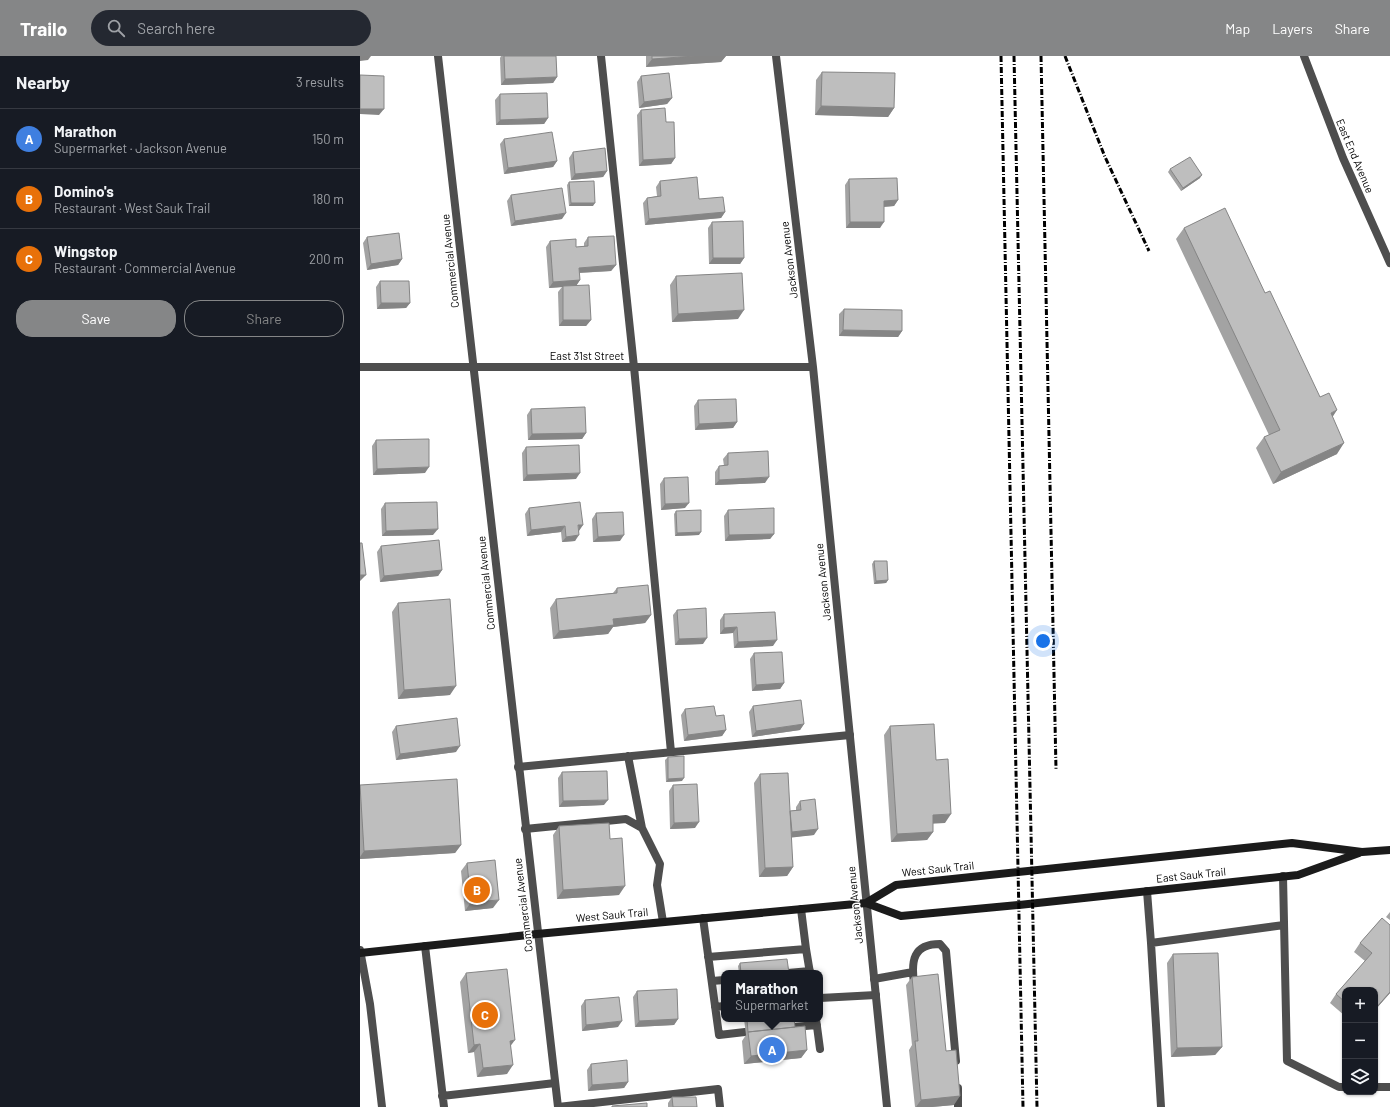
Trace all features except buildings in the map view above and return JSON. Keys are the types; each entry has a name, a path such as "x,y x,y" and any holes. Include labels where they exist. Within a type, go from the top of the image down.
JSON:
{"main road":[{"name":"East Sauk Trail","path":"1018,871 1292,844 1362,852 1390,850"},
{"name":"East Sauk Trail","path":"1019,905 1298,875 1362,852"},
{"name":"West Sauk Trail","path":"866,903 896,885 1018,871"},
{"name":"West Sauk Trail","path":"360,953 537,934 866,903 901,916 1019,905"}],"street":[{"name":"Commercial Avenue","path":"438,56 525,829 558,1107"},
{"path":"601,56 634,367 671,752"},
{"name":"Jackson Avenue","path":"776,56 813,366 886,1107"},
{"name":"East End Avenue","path":"1304,56 1343,158 1386,246 1390,263"},
{"name":"East 31st Street","path":"360,367 813,366"},
{"path":"518,767 850,735"},
{"path":"628,756 642,828 647,835 660,864 657,885 663,922"},
{"path":"525,829 626,819 642,828"},
{"path":"1283,876 1287,1061 1339,1087 1342,1087"},
{"path":"1147,891 1161,1107"},
{"path":"801,909 810,970"},
{"path":"703,918 719,1035 745,1032"},
{"path":"1151,943 1284,925"},
{"path":"914,983 913,972 915,956 919,949 929,944 940,944 946,951 957,1075 958,1107"},
{"path":"424,946 444,1107"},
{"path":"708,958 806,948"},
{"path":"360,950 370,1004 382,1107"},
{"path":"874,979 913,972"},
{"path":"712,981 721,980"},
{"path":"823,998 876,996"},
{"path":"715,1007 721,1006"},
{"path":"793,1027 817,1022 820,1049"},
{"path":"442,1096 555,1083"},
{"path":"1378,1087 1390,1087"},
{"path":"558,1107 718,1089 720,1107"}],"railway":[{"path":"1001,56 1023,1107"},
{"path":"1014,56 1037,1107"},
{"path":"1041,56 1056,769"},
{"path":"1065,56 1105,157 1149,251"}],"place":[{"name":"Domino's","path":"477,890"},
{"name":"Wingstop","path":"485,1015"},
{"name":"Marathon","path":"772,1050"}]}
